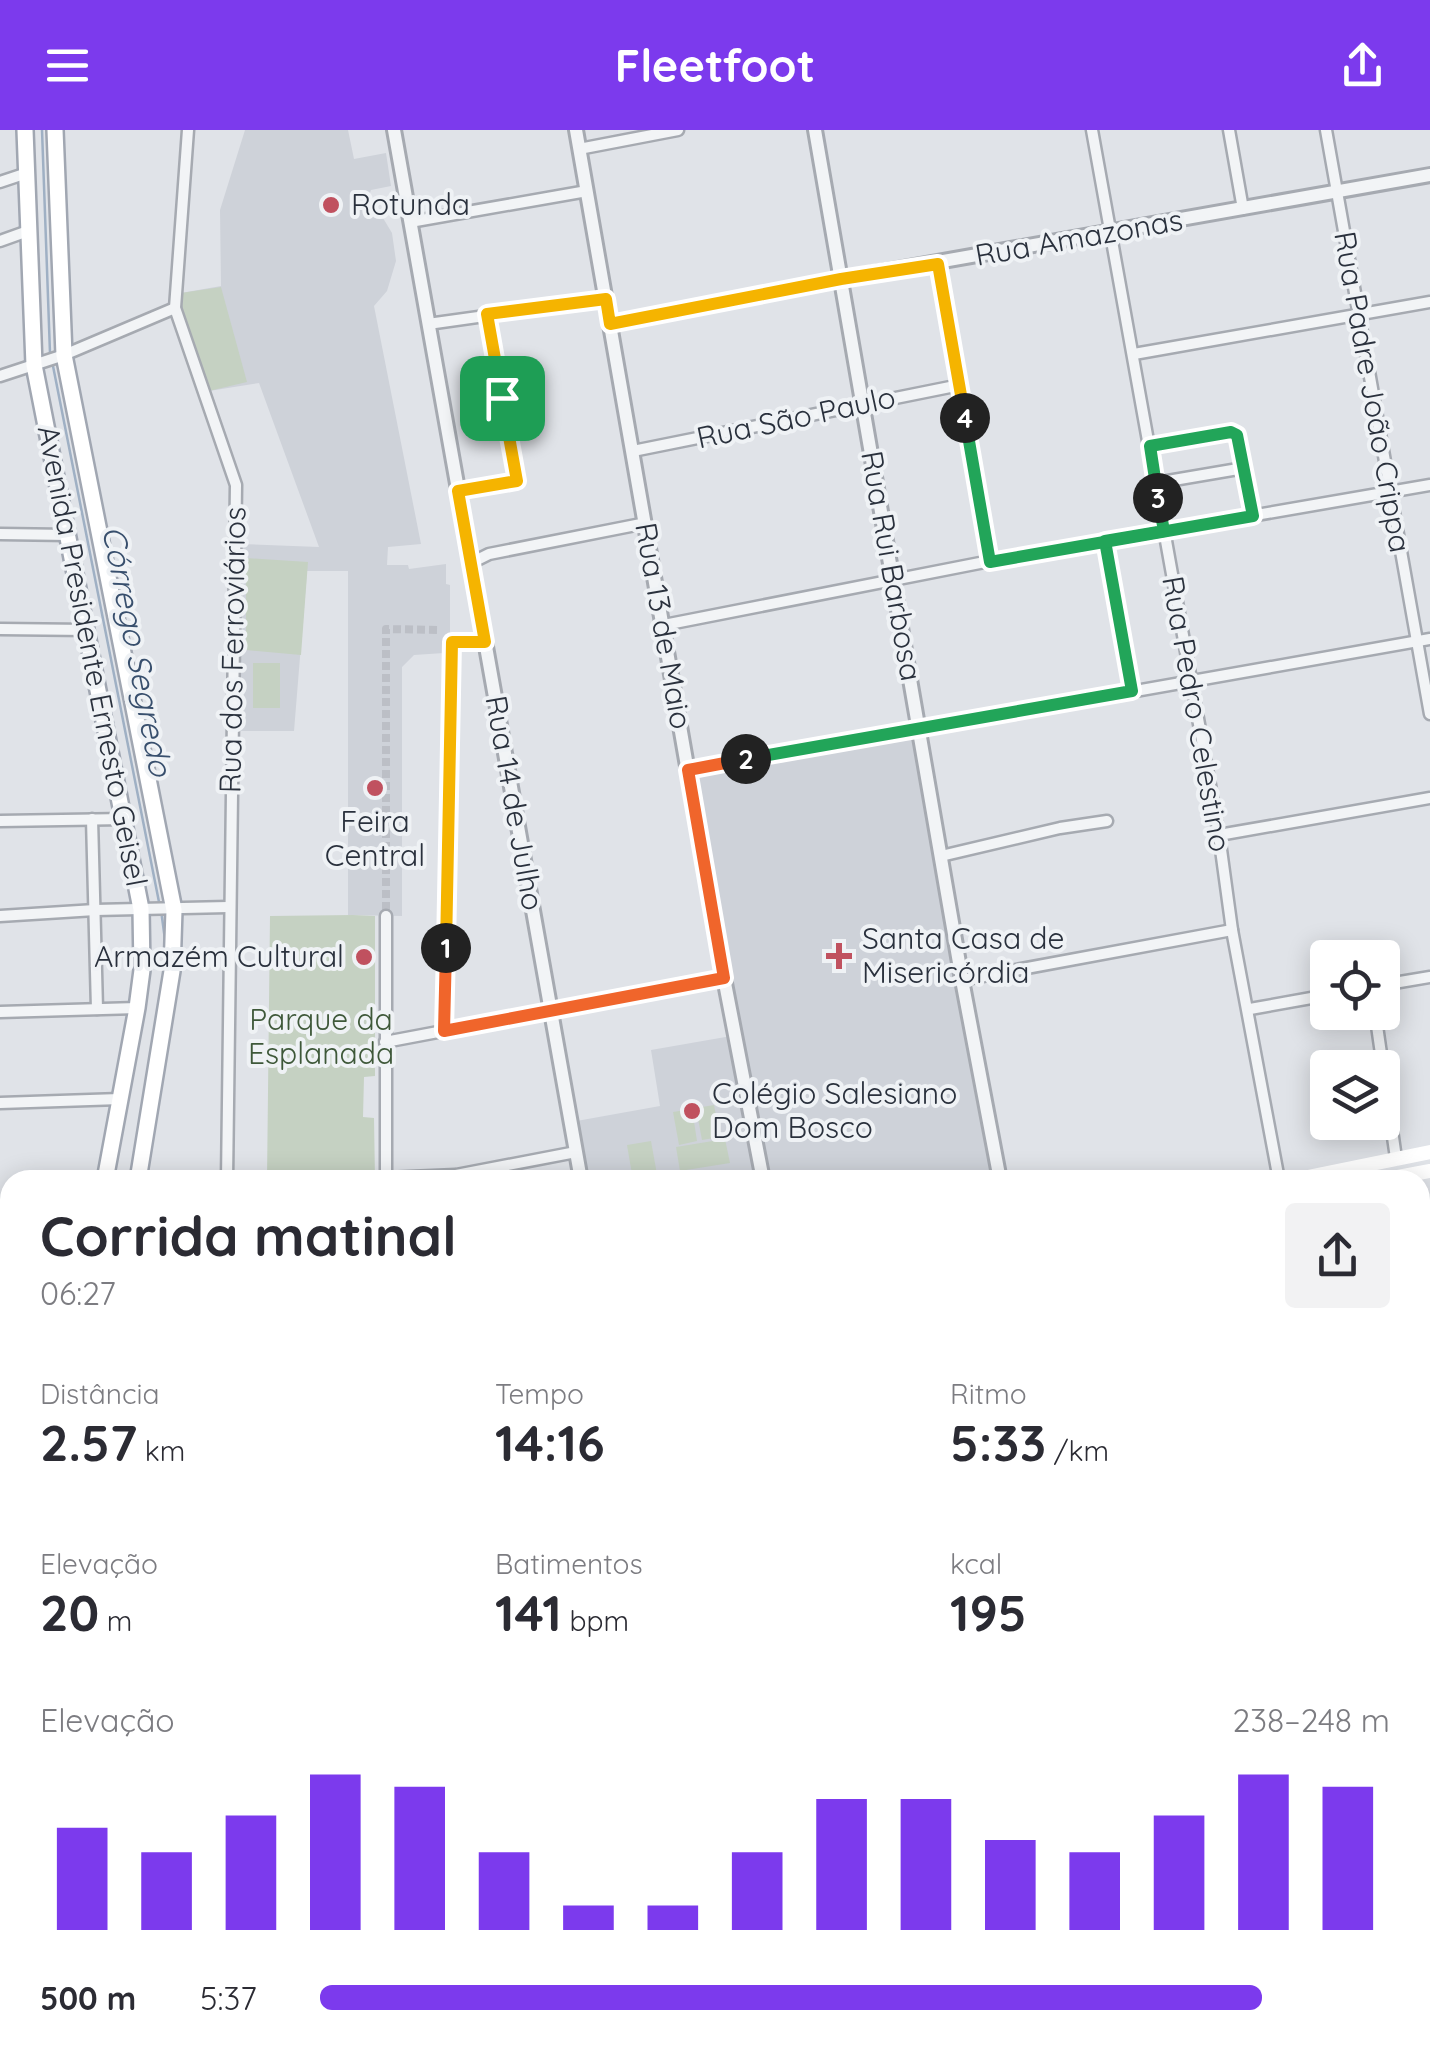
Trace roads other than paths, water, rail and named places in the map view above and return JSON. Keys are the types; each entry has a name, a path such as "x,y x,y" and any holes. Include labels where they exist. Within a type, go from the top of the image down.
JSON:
{"main road":[{"name":"Avenida Presidente Ernesto Geisel","path":"25,130 35,365 143,909 137,1008 107,1170"},
{"name":"Avenida Presidente Ernesto Geisel","path":"55,130 62,355 173,910 172,971 140,1170"},
{"path":"1340,1170 1430,1152"},
{"path":"1393,1170 1396,1158"}],"street":[{"name":"Rua dos Ferroviários","path":"188,130 176,308 236,486 228,907 228,1170"},
{"name":"Rua 14 de Julho","path":"394,130 579,1170"},
{"name":"Rua 13 de Maio","path":"576,130 761,1170"},
{"path":"579,150 678,130"},
{"name":"Rua Rui Barbosa","path":"815,130 998,1170"},
{"name":"Rua Pedro Celestino","path":"1092,130 1277,1170"},
{"path":"1229,130 1242,209"},
{"name":"Rua Padre João Crippa","path":"1326,130 1430,714"},
{"path":"0,182 27,173"},
{"name":"Rua Amazonas","path":"610,324 1430,175"},
{"path":"410,222 586,191"},
{"path":"0,241 28,232"},
{"path":"938,264 990,562"},
{"path":"428,324 606,299"},
{"path":"1134,354 1430,302"},
{"path":"0,376 176,308"},
{"path":"458,491 517,481 487,314"},
{"name":"Rua São Paulo","path":"632,450 960,385"},
{"path":"1150,446 1231,432 1237,435 1253,516"},
{"path":"1156,483 1244,468"},
{"path":"664,625 894,579 1430,485"},
{"path":"471,563 489,554 646,523"},
{"path":"0,534 70,536"},
{"path":"1105,541 1132,691"},
{"path":"0,629 88,630"},
{"path":"688,770 1430,639"},
{"path":"444,1031 452,642 485,642"},
{"path":"1218,835 1430,798"},
{"path":"0,821 125,818"},
{"path":"92,819 97,1009"},
{"path":"941,856 1107,821"},
{"path":"0,916 228,907"},
{"path":"386,913 386,1170"},
{"path":"962,980 1232,930"},
{"path":"1400,982 1430,976"},
{"path":"385,1042 724,978"},
{"path":"1250,1008 1310,998"},
{"path":"0,1012 137,1008"},
{"path":"1378,1030 1396,1158"},
{"path":"0,1103 120,1099"},
{"path":"482,1170 576,1152"}],"waterway":[{"name":"Córrego Segredo","path":"42,130 50,353"},
{"name":"Córrego Segredo","path":"52,361 159,902"},
{"name":"Córrego Segredo","path":"161,910 166,947"}],"tunnel":[{"path":"386,910 386,629 438,630"}],"place":[{"name":"Rotunda","path":"331,205"},
{"name":"Feira Central","path":"375,788"},
{"name":"Santa Casa de Misericórdia","path":"839,956"},
{"name":"Armazém Cultural","path":"364,957"},
{"name":"Colégio Salesiano Dom Bosco","path":"692,1111"}],"park label":[{"name":"Parque da Esplanada","path":"321,1037"}]}
